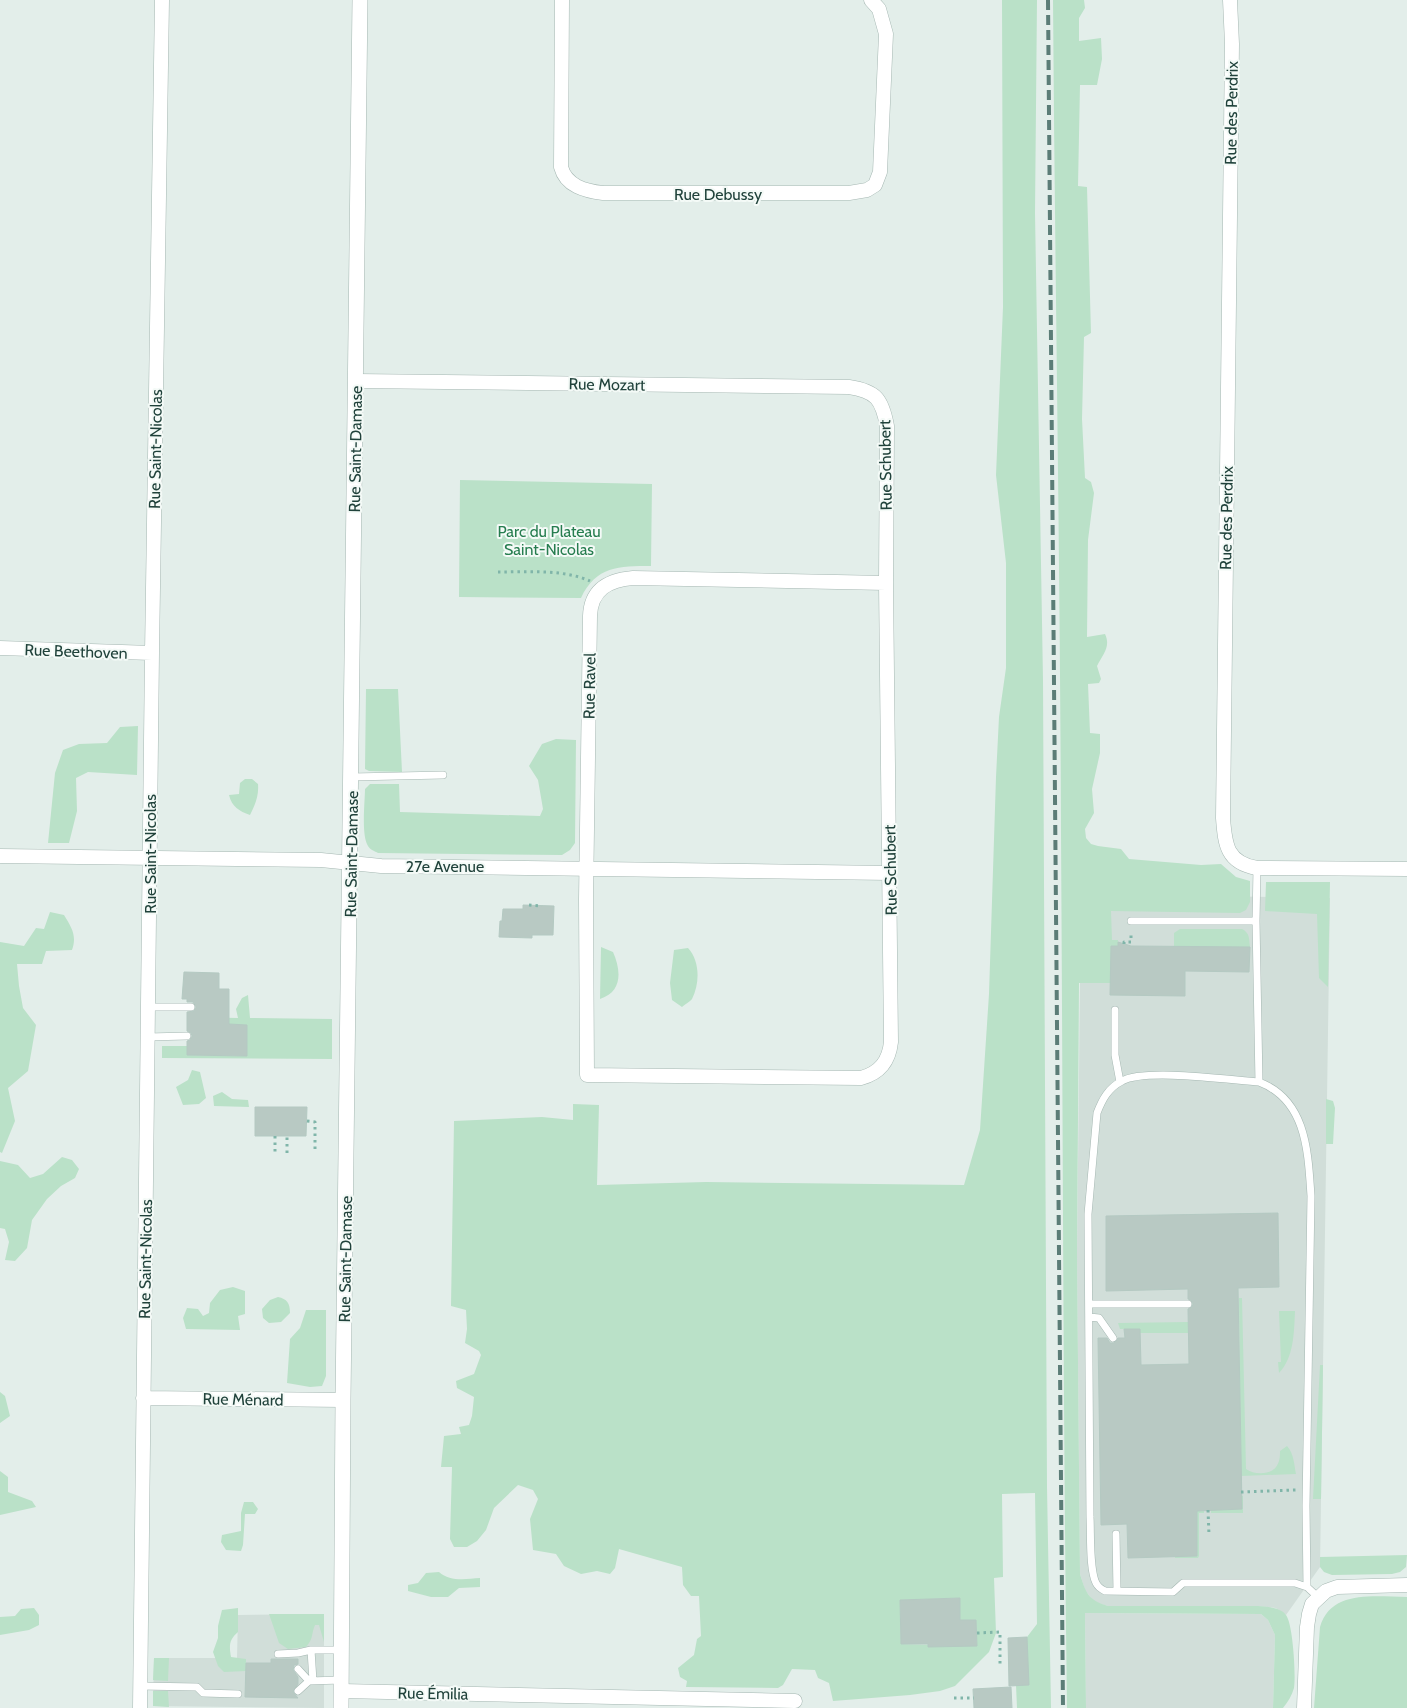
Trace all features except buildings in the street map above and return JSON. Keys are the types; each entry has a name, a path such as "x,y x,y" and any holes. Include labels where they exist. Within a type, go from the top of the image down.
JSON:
{"street":[{"name":"Rue Saint-Nicolas","path":"140,1708 152,653 162,0"},
{"name":"Rue Saint-Damase","path":"342,1708 343,1400 360,0"},
{"name":"Rue Debussy","path":"562,0 560,167 567,179 578,188 603,193 840,194 867,190 874,185 881,165 886,44 885,26 875,5"},
{"name":"Rue des Perdrix","path":"1230,0 1232,44 1223,818 1225,842 1228,850 1240,862 1257,868 1407,869"},
{"name":"Rue Mozart","path":"356,381 857,389"},
{"name":"Rue Schubert","path":"587,1075 861,1078 882,1068 885,1062 891,1042 886,584 887,426 884,410 877,398 866,391 857,389"},
{"path":"600,590 618,579 633,578 886,584"},
{"name":"Rue Ravel","path":"587,1075 586,869 590,606 600,590"},
{"name":"Rue Beethoven","path":"0,648 152,653"},
{"name":"27e Avenue","path":"0,856 321,860 381,866 890,872"},
{"name":"Rue Ménard","path":"143,1398 343,1400"},
{"path":"1304,1708 1308,1614 1312,1604 1326,1591 1337,1587 1407,1585"},
{"name":"Rue Émilia","path":"342,1686 795,1701"}],"lane":[{"path":"352,778 444,776"},
{"path":"1257,868 1256,922 1259,1082"},
{"path":"1131,921 1256,922"},
{"path":"149,1007 191,1007"},
{"path":"1114,1010 1115,1055 1120,1082"},
{"path":"148,1036 187,1036"},
{"path":"1307,1586 1306,1490 1311,1196 1308,1153 1302,1127 1295,1111 1280,1094 1270,1086 1259,1082 1155,1075 1135,1076 1120,1082 1108,1091 1100,1104 1097,1113 1088,1214 1090,1517 1096,1583 1105,1591 1173,1592 1183,1583 1283,1582 1307,1586 1318,1597"},
{"path":"1089,1304 1188,1304"},
{"path":"1089,1317 1099,1318 1113,1338"},
{"path":"1116,1534 1117,1592"},
{"path":"311,1650 311,1681"},
{"path":"278,1654 311,1650 342,1650"},
{"path":"298,1669 311,1681 342,1686"},
{"path":"298,1691 311,1681"},
{"path":"140,1686 197,1686 203,1694 238,1694"}],"path":[{"path":"498,572 543,572 569,575 590,582 600,590"},
{"path":"528,905 542,906"},
{"path":"1124,944 1124,942 1131,942"},
{"path":"306,1121 315,1122 315,1153"},
{"path":"275,1136 275,1152"},
{"path":"288,1136 288,1152"},
{"path":"1241,1492 1306,1490"},
{"path":"1208,1510 1209,1536"},
{"path":"977,1634 1000,1632 1000,1666"},
{"path":"954,1698 974,1698"}],"shaded area":[{"path":"1081,894 1330,898 1320,1567 1286,1615 1276,1608 1258,1606 1108,1606 1094,1602 1085,1590 1080,1574 1077,1255"},
{"path":"1085,1613 1261,1614 1268,1620 1275,1635 1273,1708 1086,1708"},
{"path":"324,1614 324,1708 153,1706 154,1658 237,1658 238,1615"}],"green space":[{"path":"1002,0 1037,0 1035,213 1043,680 1047,1487 1051,1708 1017,1708 1016,1685 1027,1637 1037,1624 1035,1493 1002,1494 1003,1577 994,1578 996,1633 989,1652 955,1686 940,1691 910,1695 833,1701 829,1683 818,1678 815,1670 792,1669 783,1685 778,1688 686,1687 687,1681 680,1677 678,1668 694,1655 697,1639 701,1636 699,1596 691,1596 683,1585 682,1567 619,1549 615,1568 610,1574 597,1571 581,1574 564,1566 556,1554 533,1550 530,1519 538,1499 533,1490 518,1485 494,1508 486,1530 477,1541 467,1547 454,1547 450,1539 452,1467 441,1467 444,1436 461,1434 459,1427 469,1425 474,1397 457,1388 456,1381 474,1374 481,1355 479,1351 465,1343 467,1329 466,1310 451,1306 454,1121 542,1117 573,1120 573,1104 599,1105 597,1185 706,1182 964,1185 980,1130 989,994 999,717 1006,668 1006,563 996,475 1003,307","holes":["960,1598 960,1620 976,1620 977,1646 901,1644 900,1600"]},
{"path":"1053,0 1084,0 1085,8 1079,18 1079,41 1101,38 1102,59 1097,85 1080,85 1078,186 1087,187 1091,333 1084,337 1082,419 1085,478 1091,482 1094,493 1088,540 1087,637 1105,634 1107,639 1106,650 1097,666 1101,679 1099,683 1088,684 1090,733 1100,734 1100,753 1092,789 1094,813 1085,829 1086,838 1091,844 1121,849 1129,859 1201,865 1221,864 1236,877 1250,881 1250,902 1246,910 1240,913 1111,911 1112,940 1118,940 1118,946 1111,946 1111,983 1079,983 1077,1255 1080,1574 1089,1595 1096,1601 1108,1606 1258,1606 1280,1610 1286,1615 1288,1620 1295,1673 1293,1691 1283,1708 1273,1708 1275,1635 1268,1620 1261,1614 1085,1613 1086,1708 1067,1708 1060,625"},
{"name":"Parc du Plateau Saint-Nicolas","path":"460,480 652,484 651,566 629,566 601,574 587,587 581,598 459,597"},
{"path":"366,689 398,689 402,772 369,771 365,769"},
{"path":"138,726 137,775 88,772 76,778 77,811 69,843 48,843 55,773 63,750 79,744 107,743 120,727"},
{"path":"556,739 576,740 575,843 570,850 562,855 378,853 368,846 364,827 364,810 365,789 370,784 399,784 400,812 540,816 543,809 538,780 529,766 542,744"},
{"path":"245,779 252,779 258,784 256,800 250,815 236,808 229,795 239,794 240,783"},
{"path":"1266,882 1330,882 1328,987 1319,978 1317,914 1265,911"},
{"path":"50,912 64,915 73,932 74,940 72,950 46,951 42,964 17,964 23,1008 36,1025 28,1071 8,1088 15,1121 2,1153 0,1152 0,942 24,946 36,928 44,929"},
{"path":"1180,929 1242,929 1248,934 1250,947 1174,947 1174,933"},
{"path":"601,947 613,952 618,966 618,980 613,991 600,999"},
{"path":"688,948 695,959 698,972 695,993 692,999 682,1007 672,1000 670,983 674,950"},
{"path":"248,995 250,1018 332,1019 332,1059 162,1058 162,1046 187,1046 187,1055 247,1056 247,1025 219,1024 187,1017 238,1018 236,1009 242,998"},
{"path":"192,1070 200,1072 206,1098 199,1104 183,1105 176,1087 188,1080"},
{"path":"222,1092 232,1099 248,1100 249,1107 214,1106 213,1096"},
{"path":"1326,1099 1333,1101 1335,1108 1333,1144 1326,1144"},
{"path":"62,1157 72,1160 79,1169 75,1178 61,1186 47,1199 32,1220 27,1248 15,1261 5,1260 9,1242 5,1229 0,1228 0,1161 18,1165 30,1178 43,1174"},
{"path":"233,1287 245,1291 245,1314 238,1316 240,1330 186,1329 183,1318 187,1308 198,1309 203,1316 209,1313 210,1303 220,1290"},
{"path":"278,1297 287,1302 290,1313 281,1322 269,1323 263,1318 262,1309 270,1300"},
{"path":"1239,1298 1242,1298 1246,1469 1253,1472 1270,1472 1278,1463 1280,1451 1287,1446 1292,1456 1296,1474 1241,1476"},
{"path":"306,1310 326,1310 326,1376 322,1386 310,1387 287,1383 290,1339 300,1328"},
{"path":"1279,1311 1295,1311 1293,1336 1288,1360 1279,1373 1278,1362 1281,1362"},
{"path":"1188,1322 1188,1333 1140,1333 1140,1329 1120,1329 1118,1323"},
{"path":"1320,1365 1323,1365 1321,1499 1313,1499"},
{"path":"0,1392 5,1396 10,1416 0,1423"},
{"path":"0,1471 8,1477 8,1492 32,1501 36,1507 0,1515"},
{"path":"1241,1496 1243,1496 1243,1513 1211,1513 1211,1510 1241,1509"},
{"path":"244,1502 253,1502 258,1509 255,1514 245,1514 241,1551 226,1550 221,1542 222,1535 241,1531 241,1513"},
{"path":"1197,1510 1204,1510 1204,1513 1199,1513 1199,1556 1198,1558 1175,1558 1197,1556"},
{"path":"1407,1555 1406,1567 1400,1572 1392,1574 1332,1575 1324,1572 1320,1567 1320,1557"},
{"path":"439,1572 453,1579 480,1578 480,1587 459,1588 448,1597 431,1597 408,1591 408,1585 418,1583 426,1573"},
{"path":"1369,1596 1407,1597 1407,1708 1314,1708 1320,1627 1326,1615 1334,1606 1356,1598"},
{"path":"34,1608 39,1615 39,1625 29,1630 0,1635 0,1617 15,1616 21,1609"},
{"path":"238,1608 238,1632 231,1640 230,1653 231,1657 246,1659 246,1671 224,1672 218,1666 213,1652 218,1638 218,1626 222,1610"},
{"path":"269,1614 324,1614 324,1642 319,1625 315,1625 309,1644 306,1647 288,1649 279,1643"},
{"path":"154,1658 169,1658 168,1681 153,1680"},
{"path":"153,1691 168,1691 169,1707 153,1706"}],"railway":[{"path":"1048,0 1063,1708"}]}
